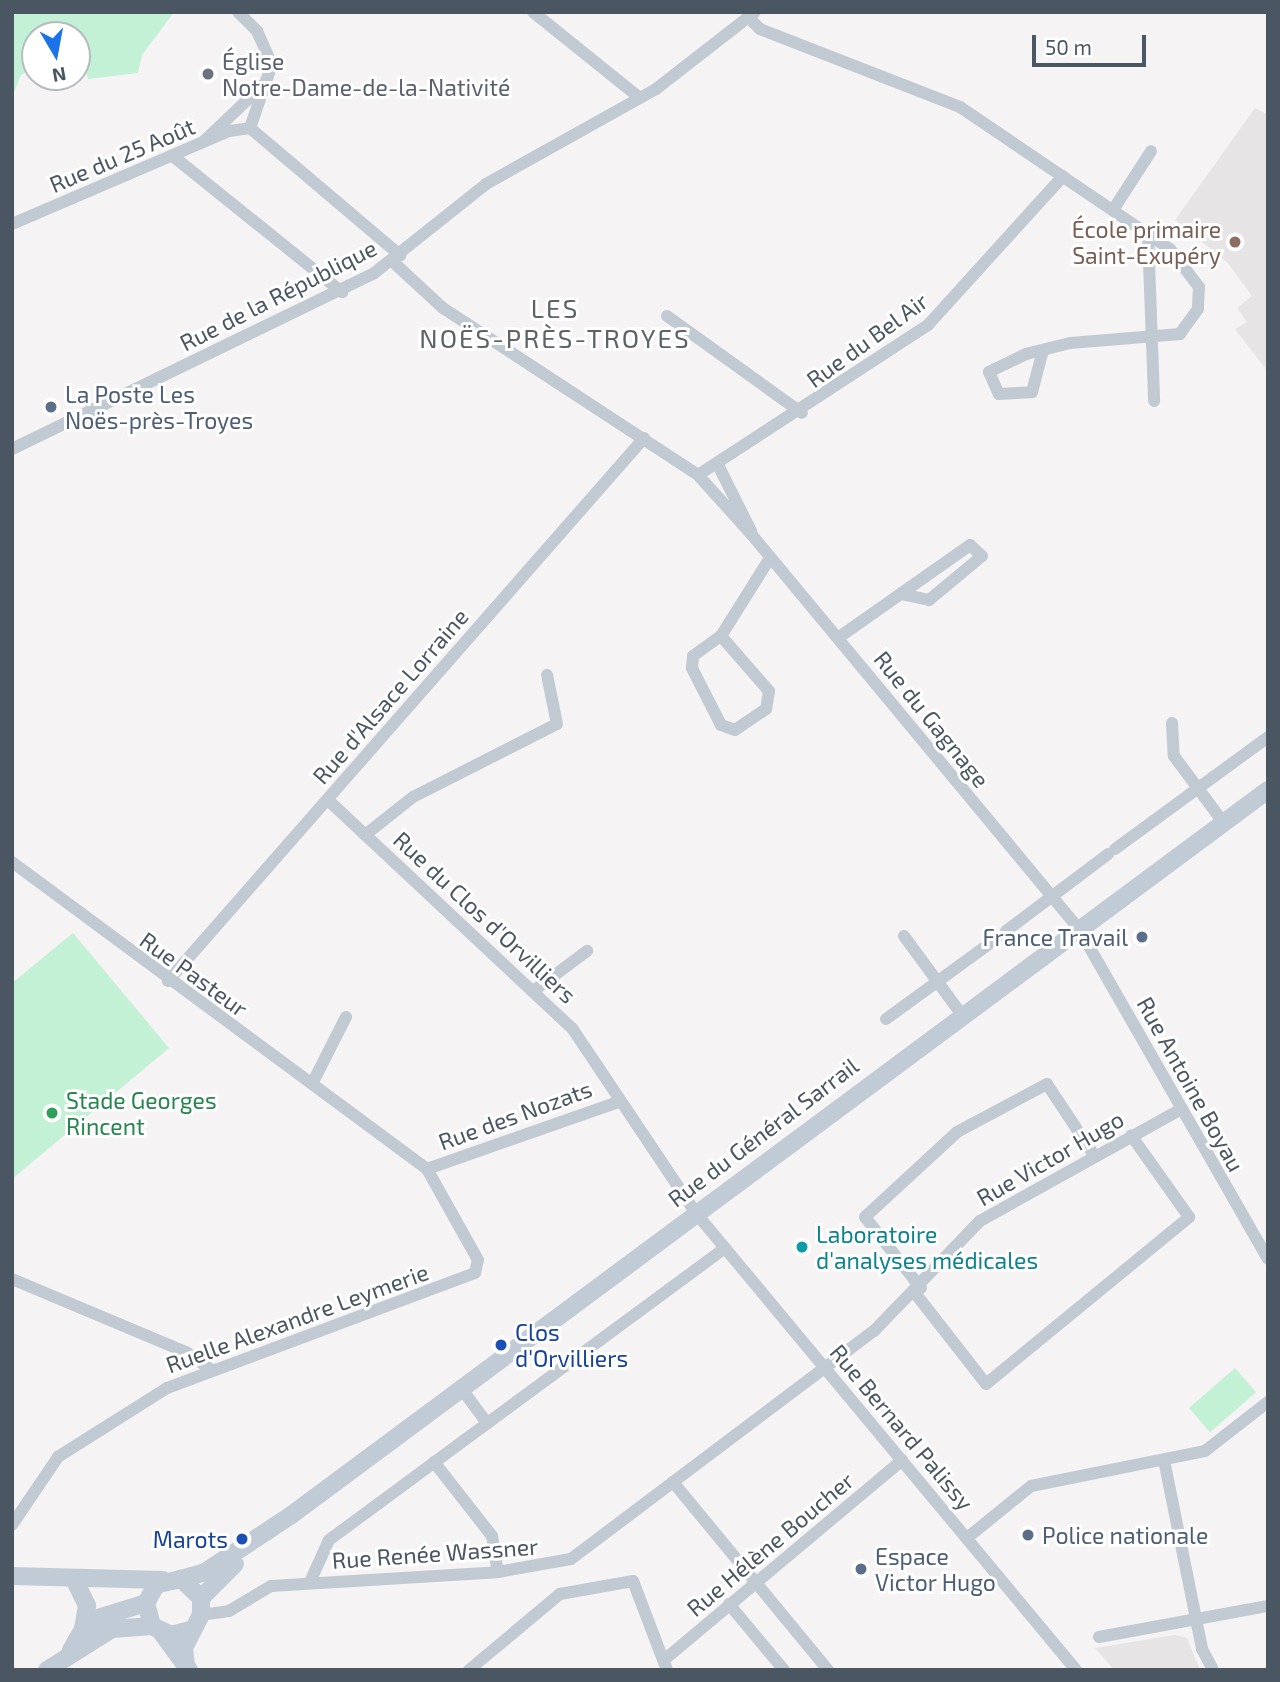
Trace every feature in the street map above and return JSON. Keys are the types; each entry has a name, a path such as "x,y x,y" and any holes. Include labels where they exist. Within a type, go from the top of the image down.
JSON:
{"main road":[{"name":"Rue du Général Sarrail","path":"172,1580 205,1572 290,1516 695,1212 1223,822 1266,796"},
{"name":"Rue du Général Sarrail","path":"197,1614 290,1516"},
{"path":"12,1576 172,1580"},
{"path":"70,1578 136,1589 146,1601 157,1629 187,1668"},
{"path":"70,1578 87,1606 83,1629 71,1650"},
{"path":"83,1629 146,1601 172,1580"},
{"path":"172,1580 197,1614 187,1668"},
{"path":"47,1670 71,1650 112,1629 157,1629 197,1614"}],"street":[{"path":"238,12 266,47 272,64 267,81 244,128"},
{"path":"533,12 640,98"},
{"path":"752,15 772,34 960,107 1148,234 1199,287 1198,309 1180,334 1043,350 989,372 999,394 1032,393 1043,350"},
{"name":"Rue de la République","path":"12,449 342,292 396,258 486,184 640,98 752,15"},
{"path":"202,144 234,108 267,81"},
{"path":"234,108 244,128"},
{"name":"Rue du 25 Août","path":"12,224 244,128"},
{"name":"Rue du Gagnage","path":"244,128 396,258 443,308 698,475 752,535 1079,929"},
{"path":"1113,210 1151,152"},
{"path":"174,157 342,292"},
{"name":"Rue du Bel Air","path":"698,475 802,412 928,325 1062,176"},
{"path":"1148,234 1154,401"},
{"path":"667,316 802,412"},
{"name":"Rue d'Alsace Lorraine","path":"168,981 644,438"},
{"name":"Rue du Gagnage","path":"718,465 752,535"},
{"path":"838,638 970,545 982,556 929,600 901,594"},
{"path":"721,636 769,691 766,709 735,730 721,725 692,668 699,645 721,636 770,558"},
{"path":"365,835 413,797 557,724 547,675"},
{"path":"1172,723 1174,756 1223,822"},
{"path":"886,1019 1268,737"},
{"name":"Rue du Clos d'Orvilliers","path":"328,800 536,989 572,1028 618,1102 695,1212"},
{"name":"Rue Pasteur","path":"12,862 168,981 313,1082 427,1168"},
{"name":"Rue Antoine Boyau","path":"1079,929 1268,1259"},
{"path":"904,936 962,1016"},
{"path":"536,989 587,951"},
{"path":"313,1082 346,1017"},
{"path":"1094,1155 1047,1084 957,1132 865,1217 986,1384 1189,1217 1131,1135"},
{"name":"Rue des Nozats","path":"427,1168 618,1102"},
{"name":"Rue Victor Hugo","path":"825,1367 918,1291 980,1221 1094,1155 1181,1109"},
{"name":"Ruelle Alexandre Leymerie","path":"12,1525 58,1457 167,1388 420,1295 478,1266 427,1168"},
{"name":"Rue Bernard Palissy","path":"695,1212 1076,1670"},
{"path":"310,1582 329,1540 724,1248"},
{"path":"12,1279 186,1352 212,1370"},
{"name":"Rue Renée Wassner","path":"197,1614 229,1611 257,1590 310,1582 498,1572 571,1559 825,1367"},
{"path":"461,1388 487,1423"},
{"path":"967,1538 1031,1486 1205,1451 1268,1402"},
{"name":"Rue Hélène Boucher","path":"469,1670 560,1594 633,1581 666,1665 729,1604 902,1460"},
{"path":"1164,1460 1195,1618 1213,1670"},
{"path":"434,1462 492,1536 498,1572"},
{"path":"673,1482 828,1670"},
{"path":"729,1604 784,1670"},
{"path":"1099,1637 1268,1606"}],"shaded area":[{"name":"École primaire Saint-Exupéry","path":"1255,108 1268,115 1268,372 1235,329 1247,322 1237,308 1252,296 1228,263 1175,220"},
{"path":"1175,1635 1187,1638 1200,1670 1114,1670 1095,1648"}],"green space":[{"path":"12,12 174,12 142,55 138,73 91,79 91,21 21,21 21,75 12,97"},
{"name":"Stade Georges Rincent","path":"73,933 169,1048 12,1179 12,983"},
{"path":"1235,1368 1256,1392 1210,1432 1189,1408"}],"place":[{"name":"Église Notre-Dame-de-la-Nativité","path":"208,74"},
{"name":"École primaire Saint-Exupéry","path":"1235,242"},
{"name":"La Poste Les Noës-près-Troyes","path":"51,407"},
{"name":"France Travail","path":"1142,937"},
{"name":"Stade Georges Rincent","path":"52,1113"},
{"name":"Laboratoire d'analyses médicales","path":"802,1247"},
{"name":"Clos d'Orvilliers","path":"501,1345"},
{"name":"Police nationale","path":"1028,1535"},
{"name":"Marots","path":"242,1539"},
{"name":"Espace Victor Hugo","path":"861,1569"}],"district":[{"name":"LES NOËS-PRÈS-TROYES","path":"555,323"}]}
